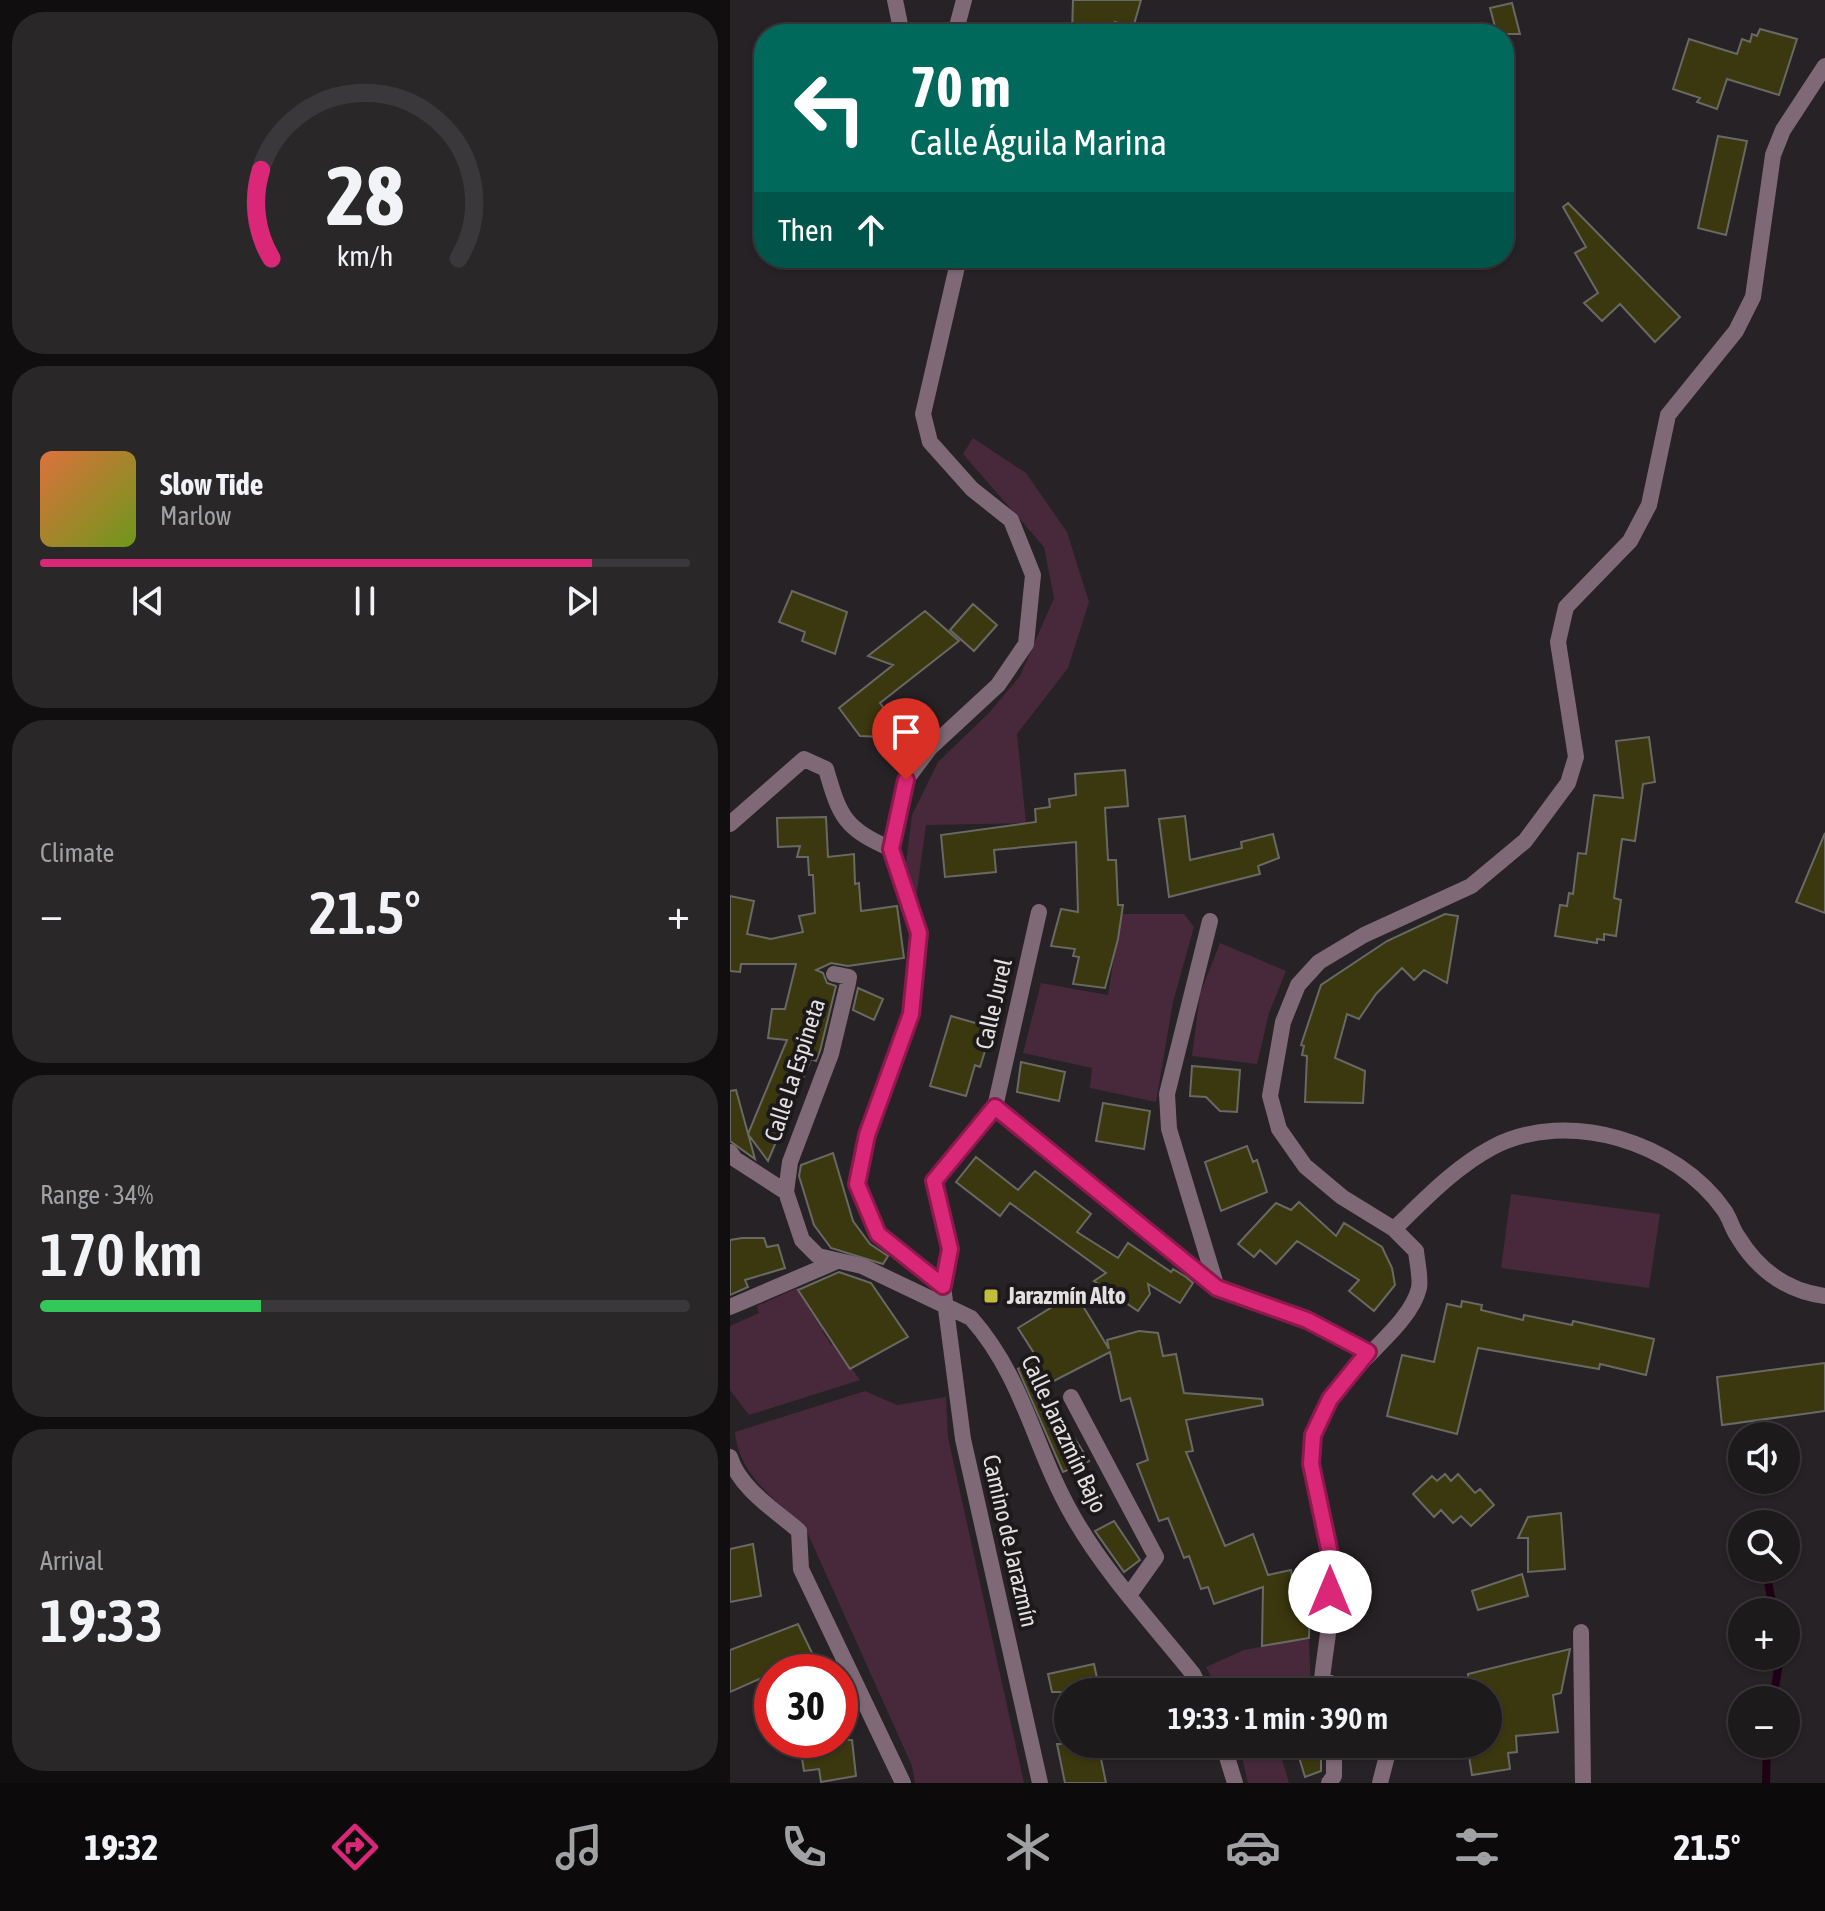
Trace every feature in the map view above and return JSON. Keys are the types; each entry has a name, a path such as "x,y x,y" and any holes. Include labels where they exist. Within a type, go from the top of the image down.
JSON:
{"street":[{"path":"895,0 900,24"},
{"path":"958,24 964,0"},
{"path":"1324,1678 1332,1563 1311,1464 1313,1435 1330,1399 1368,1352 1402,1318 1419,1288 1416,1251 1394,1229 1342,1197 1305,1166 1279,1129 1270,1096 1283,1022 1298,985 1319,962 1364,935 1471,886 1525,841 1568,783 1576,757 1558,642 1566,607 1630,541 1649,505 1668,415 1736,331 1753,297 1773,155 1783,130 1825,66"},
{"path":"943,1286 878,1234 857,1184 867,1135 911,1014 919,933 891,849 906,780 930,748 998,685 1026,644 1033,575 1011,520 972,489 930,442 923,414 957,268"},
{"path":"730,824 804,759 826,769 839,815 859,835 891,849"},
{"name":"Calle Jurel","path":"943,1286 950,1249 934,1181 995,1107 1039,912"},
{"path":"1210,921 1187,1003 1167,1094 1169,1129 1217,1288"},
{"name":"Calle La Espineta","path":"786,1192 790,1162 831,1054 848,983 849,977 834,974"},
{"path":"995,1107 1217,1288 1307,1320 1368,1352"},
{"path":"1394,1229 1456,1172 1495,1146 1542,1133 1587,1132 1624,1139 1661,1155 1696,1180 1724,1210 1738,1239 1774,1281 1825,1296"},
{"path":"730,1152 735,1159 786,1192"},
{"name":"Calle Jarazmín Bajo","path":"786,1192 802,1240 818,1256 862,1266 971,1318 997,1347 1011,1373 1051,1475 1068,1507 1110,1574 1195,1678"},
{"path":"730,1307 835,1262"},
{"name":"Camino de Jarazmín","path":"943,1286 963,1439 1040,1783"},
{"name":"Calle Jarazmín Bajo","path":"1071,1397 1156,1557 1129,1595"},
{"path":"730,1457 734,1469 757,1495 799,1531 801,1569 903,1783"},
{"path":"1581,1632 1583,1783"},
{"path":"1227,1758 1235,1783"},
{"path":"1329,1783 1334,1776 1334,1758"},
{"path":"1380,1783 1386,1758"}],"shaded area":[{"path":"973,438 1026,473 1067,532 1089,602 1068,668 1017,734 1026,823 926,825 916,898 906,863 912,815 938,762 989,713 1020,676 1054,598 1044,547 963,454"},
{"path":"1121,914 1184,914 1194,927 1173,1002 1156,1102 1090,1088 1092,1068 1023,1053 1041,983 1108,995"},
{"path":"1220,943 1286,971 1269,1013 1257,1064 1192,1056 1200,994"},
{"path":"1511,1194 1660,1214 1649,1288 1501,1268"},
{"path":"797,1288 826,1327 822,1330 831,1345 834,1344 860,1380 749,1415 730,1390 730,1326 759,1313 757,1306"},
{"path":"865,1391 897,1405 946,1397 948,1437 1024,1783 915,1783 912,1766 808,1534 762,1488 744,1463 735,1432"},
{"path":"1309,1638 1310,1678 1212,1678 1206,1667 1244,1650"},
{"path":"1242,1758 1282,1758 1289,1783 1248,1783"}],"building":[{"path":"1073,0 1141,0 1134,24 1072,24"},
{"path":"1512,3 1520,34 1514,34 1514,24 1494,24 1490,8"},
{"path":"1760,29 1797,39 1779,95 1727,79 1717,109 1697,102 1700,98 1673,89 1689,39 1737,54 1742,39 1750,42 1752,34 1757,36"},
{"path":"1718,136 1747,141 1726,235 1698,228"},
{"path":"1568,203 1680,317 1655,342 1620,304 1602,321 1584,303 1598,293 1575,253 1586,247 1563,207"},
{"path":"792,591 847,612 835,654 802,641 805,632 779,622"},
{"path":"973,604 997,625 974,651 950,630"},
{"path":"925,611 959,641 880,703 894,721 885,728 883,737 860,736 839,708 893,665 868,656"},
{"path":"1649,737 1655,782 1643,784 1635,841 1622,839 1614,898 1621,900 1616,936 1604,934 1604,940 1597,939 1597,943 1555,936 1560,905 1567,906 1569,893 1573,894 1578,853 1586,854 1594,795 1623,798 1616,741"},
{"path":"1125,770 1128,806 1105,808 1108,860 1116,860 1118,905 1123,905 1118,939 1105,988 1073,984 1079,957 1073,956 1075,949 1051,946 1061,909 1078,912 1076,842 994,850 996,872 945,877 941,835 1036,822 1035,809 1050,807 1049,799 1076,795 1075,774"},
{"path":"1185,816 1190,860 1242,848 1241,842 1273,834 1279,858 1258,866 1260,874 1169,897 1159,819"},
{"path":"826,817 828,857 854,854 855,884 859,883 861,911 897,906 904,958 848,966 831,963 816,970 823,973 827,983 836,986 820,1051 816,1061 811,1059 768,1161 748,1134 787,1040 768,1038 772,1009 785,1009 796,964 741,964 740,972 730,971 730,896 754,901 747,934 771,939 803,932 799,916 815,913 813,875 809,875 808,857 797,857 800,846 778,847 777,818"},
{"path":"1825,833 1825,913 1796,902"},
{"path":"1445,914 1458,916 1447,983 1424,970 1414,980 1402,968 1376,994 1359,1019 1347,1014 1335,1058 1365,1071 1363,1103 1305,1102 1307,1056 1302,1055 1304,1046 1301,1045 1321,985 1387,941"},
{"path":"858,988 883,999 874,1020 853,1010"},
{"path":"951,1016 986,1026 980,1046 986,1048 980,1067 975,1065 966,1096 930,1086"},
{"path":"1021,1062 1065,1072 1059,1101 1017,1092"},
{"path":"1192,1066 1240,1070 1237,1112 1220,1111 1206,1097 1190,1096"},
{"path":"736,1090 755,1159 730,1141 730,1091"},
{"path":"1103,1103 1150,1111 1144,1149 1096,1141"},
{"path":"1247,1146 1253,1162 1257,1160 1267,1192 1221,1211 1205,1162"},
{"path":"833,1153 853,1221 870,1244 888,1256 883,1264 831,1248 814,1225 799,1176 801,1165"},
{"path":"976,1157 1018,1190 1035,1171 1091,1214 1077,1232 1118,1258 1128,1243 1193,1283 1180,1303 1148,1284 1150,1294 1138,1311 1094,1281 1106,1273 1010,1203 1000,1216 956,1182"},
{"path":"1299,1202 1336,1236 1344,1223 1382,1247 1392,1268 1395,1285 1374,1311 1349,1291 1359,1280 1297,1241 1276,1264 1260,1250 1254,1257 1238,1244 1276,1203 1291,1210"},
{"path":"764,1238 767,1247 778,1245 785,1268 745,1280 748,1287 730,1295 730,1240"},
{"path":"839,1272 871,1283 908,1337 850,1369 798,1290"},
{"path":"1075,1293 1109,1349 1107,1340 1139,1331 1158,1333 1163,1356 1176,1354 1184,1393 1262,1399 1263,1405 1186,1420 1193,1451 1186,1452 1225,1546 1253,1534 1268,1575 1291,1570 1294,1594 1310,1590 1309,1638 1262,1646 1263,1587 1214,1604 1208,1587 1201,1589 1189,1556 1184,1558 1168,1518 1159,1521 1137,1464 1148,1460 1130,1398 1121,1401 1110,1352 1042,1387 1089,1461 1063,1472 1018,1369 1037,1358 1018,1328"},
{"path":"1462,1301 1482,1305 1481,1310 1523,1320 1524,1315 1572,1325 1573,1321 1654,1339 1646,1375 1600,1364 1599,1369 1478,1348 1457,1434 1387,1416 1402,1355 1434,1362 1447,1304 1461,1307"},
{"path":"1825,1363 1825,1411 1722,1425 1717,1377"},
{"path":"1445,1474 1451,1481 1458,1474 1475,1493 1480,1489 1494,1505 1471,1526 1461,1516 1453,1523 1441,1510 1434,1517 1413,1494 1432,1476 1437,1481"},
{"path":"1561,1513 1565,1569 1528,1572 1528,1538 1518,1538 1528,1517"},
{"path":"1114,1521 1140,1560 1124,1572 1095,1531"},
{"path":"753,1544 761,1596 730,1602 730,1549"},
{"path":"1522,1574 1528,1596 1478,1610 1472,1591"},
{"path":"798,1624 813,1654 754,1654 754,1681 730,1692 730,1650"},
{"path":"1570,1649 1561,1693 1553,1695 1558,1732 1516,1736 1517,1752 1508,1753 1510,1769 1472,1775 1469,1758 1502,1758 1502,1678 1468,1678 1468,1674"},
{"path":"1094,1664 1097,1678 1054,1678 1052,1692 1048,1674"},
{"path":"802,1758 854,1758 856,1776 821,1782 819,1769 804,1771"},
{"path":"1060,1758 1101,1758 1106,1783 1065,1783"},
{"path":"1299,1758 1321,1758 1321,1771 1305,1777"}],"waterway":[{"path":"1768,1582 1771,1598"},
{"path":"1775,1686 1778,1670"},
{"path":"1766,1783 1767,1758"}],"place":[{"name":"Jarazmín Alto","path":"991,1296"}],"route":[{"path":"906,780 891,849 919,933 911,1014 867,1135 857,1184 878,1234 943,1286 950,1249 934,1181 995,1107 1217,1288 1307,1320 1368,1352 1330,1399 1313,1435 1311,1464 1332,1563 1330,1592"}]}
